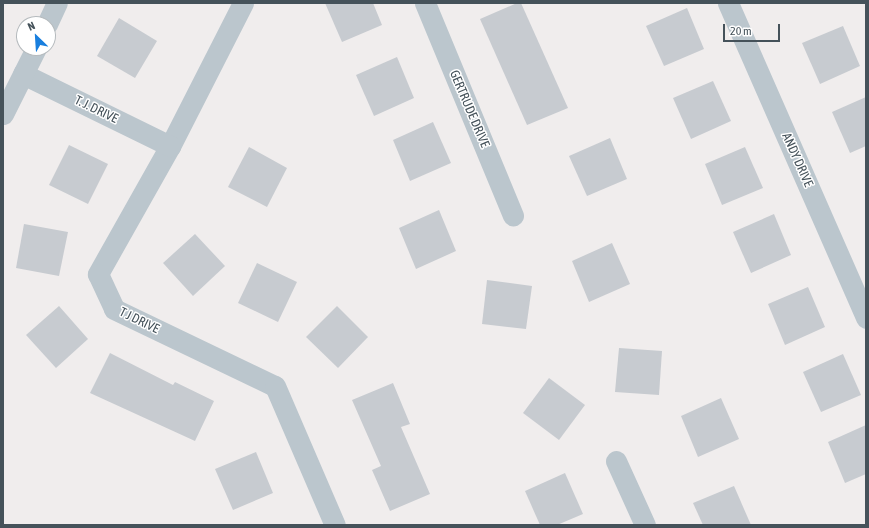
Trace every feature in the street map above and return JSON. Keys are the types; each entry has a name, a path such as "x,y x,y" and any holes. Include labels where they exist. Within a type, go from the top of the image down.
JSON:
{"street":[{"path":"51,16 57,3"},
{"name":"T J DRIVE","path":"243,3 170,146 98,274 114,309 275,386 335,525"},
{"name":"GERTRUDE DRIVE","path":"425,3 513,214"},
{"name":"ANDY DRIVE","path":"728,3 866,318"},
{"path":"3,114 32,56"},
{"name":"T. J. DRIVE","path":"23,74 170,146"},
{"path":"616,461 644,525"}],"building":[{"path":"325,3 373,3 382,25 342,42"},
{"path":"517,3 521,3 568,108 527,125 480,19"},
{"path":"687,8 704,49 664,66 646,26"},
{"path":"119,18 157,41 135,78 97,56"},
{"path":"843,26 860,66 820,84 802,43"},
{"path":"397,57 414,98 374,116 356,75"},
{"path":"713,81 731,121 691,139 673,98"},
{"path":"866,97 866,146 850,153 832,112"},
{"path":"433,122 451,163 410,181 393,140"},
{"path":"610,138 627,179 587,196 569,156"},
{"path":"69,145 108,164 88,204 49,185"},
{"path":"249,147 287,168 267,207 228,187"},
{"path":"745,147 763,188 722,205 705,164"},
{"path":"439,210 456,251 416,269 399,228"},
{"path":"774,214 791,255 751,273 733,232"},
{"path":"24,224 68,232 59,276 16,268"},
{"path":"195,234 225,266 193,296 163,263"},
{"path":"612,243 630,284 589,302 572,261"},
{"path":"257,263 297,282 278,322 238,303"},
{"path":"487,280 532,286 526,329 482,324"},
{"path":"808,287 825,327 785,345 768,304"},
{"path":"59,306 88,339 56,368 26,335"},
{"path":"337,306 368,337 338,368 306,337"},
{"path":"619,348 662,351 659,395 615,392"},
{"path":"110,353 173,385 175,382 214,401 195,441 90,393"},
{"path":"843,354 861,395 821,412 803,372"},
{"path":"549,378 585,405 559,440 523,413"},
{"path":"393,383 410,424 401,427 430,494 390,511 372,470 381,466 352,400"},
{"path":"721,398 739,439 698,457 681,416"},
{"path":"866,425 866,474 845,483 828,442"},
{"path":"256,452 273,493 233,510 215,469"},
{"path":"565,473 583,514 557,525 540,525 525,491"},
{"path":"734,486 751,525 703,525 693,503"}]}
